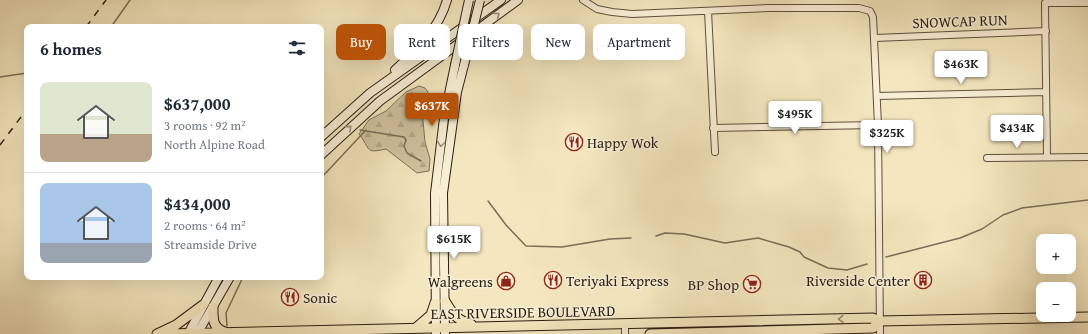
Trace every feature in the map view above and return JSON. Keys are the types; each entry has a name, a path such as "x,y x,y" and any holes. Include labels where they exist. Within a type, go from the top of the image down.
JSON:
{"main road":[{"path":"324,135 419,49 436,25 447,0"},
{"path":"416,328 431,315 440,302 435,193 444,118 469,0"},
{"path":"440,331 443,193 457,92 480,0"},
{"path":"370,92 501,0"},
{"path":"324,152 380,101 518,0"},
{"path":"193,333 203,305 217,280"},
{"path":"193,333 213,307 228,280"},
{"path":"440,302 461,321 484,326"},
{"path":"157,334 176,325 203,305"},
{"path":"213,307 213,321 216,327 221,330 234,332"},
{"name":"EAST RIVERSIDE BOULEVARD","path":"167,334 416,328 440,331 484,326 625,329 873,318 879,321 1088,317"},
{"name":"EAST RIVERSIDE BOULEVARD","path":"650,334 873,328 879,321"}],"street":[{"path":"583,0 597,9 632,14 859,8 870,10 873,17 875,38 878,125 880,334"},
{"path":"1047,157 1046,3 1088,3"},
{"path":"708,11 715,152"},
{"name":"SNOWCAP RUN","path":"875,38 1046,31"},
{"path":"877,96 1046,92"},
{"path":"713,128 878,125"},
{"path":"987,158 1088,157"}],"green space":[{"path":"419,86 425,88 428,92 427,102 422,110 425,142 430,159 429,171 417,173 386,149 374,151 369,149 359,134 369,120 386,111 406,92"}],"waterway":[{"path":"113,24 130,0"},
{"path":"0,77 24,73"},
{"path":"360,130 404,137 406,140 404,146 407,153 421,161"},
{"path":"324,175 366,130"},
{"path":"886,257 960,238 982,229 1003,215 1022,208 1088,200"},
{"path":"488,201 506,225 526,246 562,247 610,239 631,238"},
{"path":"656,236 665,233 684,234 725,243 758,238 789,247 800,252 804,257 828,268 847,270 867,264"},
{"path":"227,326 226,313 242,280"}],"railway":[{"path":"88,24 106,0"},
{"path":"0,145 24,113"}],"place":[{"name":"Happy Wok","path":"574,142"},
{"name":"Teriyaki Express","path":"553,280"},
{"name":"Riverside Center","path":"923,280"},
{"name":"Walgreens","path":"506,281"},
{"name":"BP Shop","path":"752,284"},
{"name":"Sonic","path":"290,297"}]}
